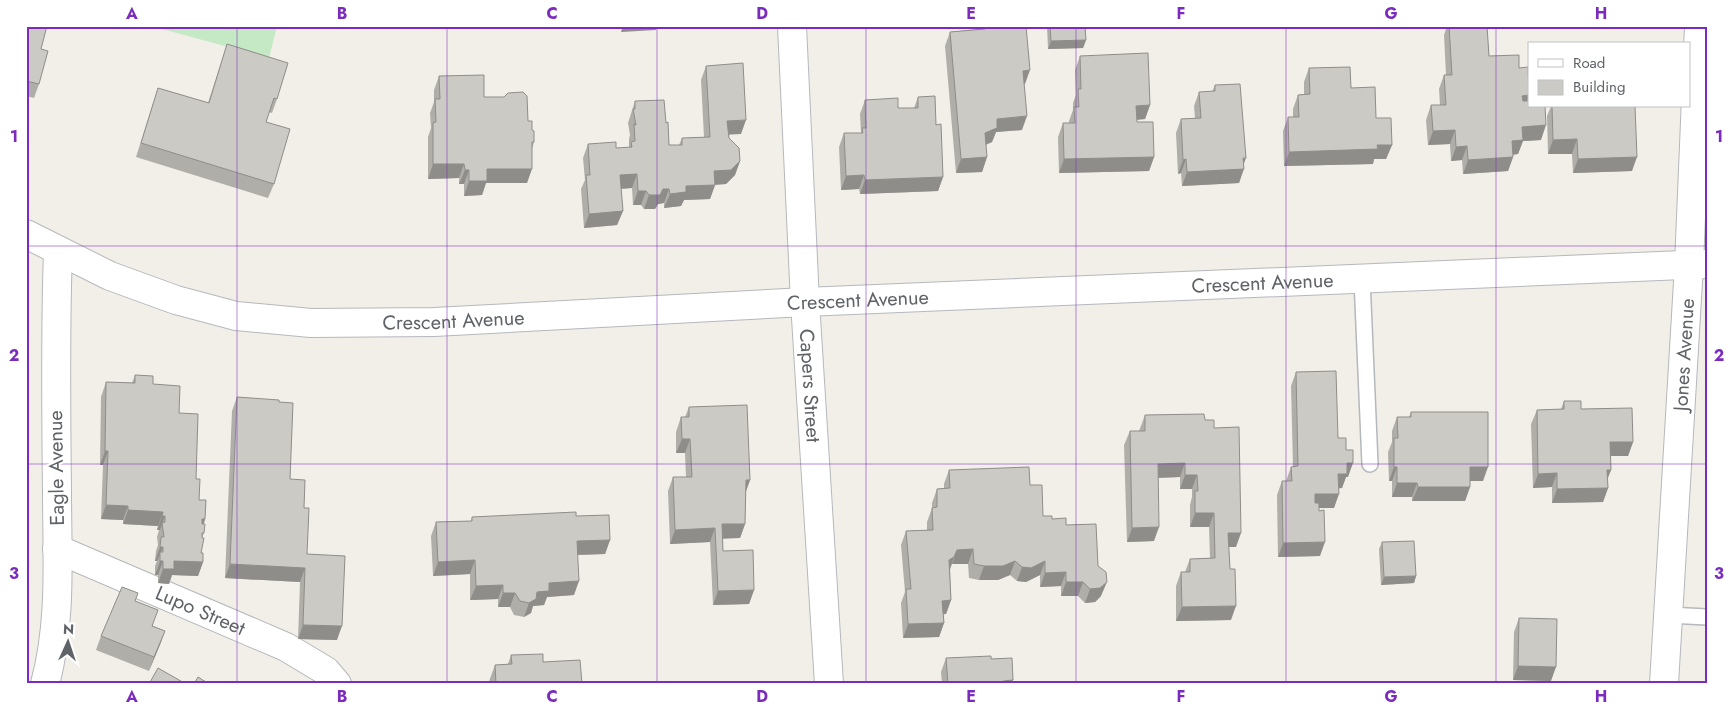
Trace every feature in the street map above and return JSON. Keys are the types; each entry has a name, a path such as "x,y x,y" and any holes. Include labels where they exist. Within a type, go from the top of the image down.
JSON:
{"street":[{"name":"Capers Street","path":"792,26 805,302 829,684"},
{"name":"Jones Avenue","path":"1664,684 1668,615 1698,265 1699,26"},
{"name":"Crescent Avenue","path":"26,234 58,252 110,276 176,300 236,316 311,323 434,322 805,302 1698,265"},
{"name":"Eagle Avenue","path":"45,684 54,645 58,575 55,340 58,252"},
{"name":"Lupo Street","path":"57,549 286,647 326,671 338,684"}],"lane":[{"path":"1362,279 1370,464"},
{"path":"1668,615 1707,617"}],"green space":[{"path":"151,26 277,26 269,58"}],"building":[{"path":"26,26 47,26 41,49 48,51 39,84 26,81"},
{"path":"984,26 1026,26 1030,70 1023,71 1027,116 997,119 997,128 985,133 987,157 961,159 950,32 985,29"},
{"path":"1050,26 1085,26 1086,40 1051,41"},
{"path":"1449,26 1487,26 1489,56 1519,55 1519,68 1528,67 1528,95 1522,96 1523,101 1528,101 1528,108 1545,108 1546,125 1522,127 1523,140 1512,141 1513,157 1468,160 1467,146 1456,147 1455,130 1433,131 1431,105 1446,105 1444,75 1452,75"},
{"path":"227,44 288,63 277,99 274,98 266,122 290,129 274,184 141,143 158,88 209,103"},
{"path":"1148,53 1150,105 1136,106 1137,122 1153,122 1154,157 1064,159 1063,123 1075,123 1074,107 1079,107 1078,89 1081,89 1080,56"},
{"path":"743,63 746,120 727,121 729,138 739,148 740,161 731,170 714,171 715,185 686,186 686,192 670,194 669,189 663,189 660,195 649,195 646,191 638,191 637,174 620,175 623,211 589,214 586,175 590,175 588,144 616,142 616,148 632,147 631,142 635,141 634,124 636,125 633,109 635,109 635,101 664,100 666,123 668,122 669,145 682,145 682,138 710,137 706,66"},
{"path":"1350,67 1351,88 1375,87 1376,118 1391,118 1392,145 1377,145 1378,149 1289,152 1288,117 1299,117 1298,95 1310,94 1309,68"},
{"path":"484,75 484,97 504,97 508,93 523,92 527,96 528,121 532,121 532,130 534,131 532,169 487,169 487,181 469,181 469,170 465,170 464,164 433,164 433,123 436,122 435,99 440,99 439,76"},
{"path":"1240,84 1246,158 1243,158 1244,169 1187,172 1186,159 1183,160 1181,119 1201,118 1199,92 1215,91 1215,85"},
{"path":"935,96 936,125 941,124 943,177 865,180 864,175 846,176 844,133 863,133 862,128 866,128 865,100 898,98 898,108 918,108 918,97"},
{"path":"1552,108 1635,108 1637,157 1578,159 1577,139 1553,140"},
{"path":"1336,371 1338,438 1346,438 1346,450 1353,450 1353,463 1347,463 1347,474 1338,474 1339,494 1315,494 1315,503 1319,503 1319,511 1324,510 1325,542 1283,543 1282,481 1292,481 1291,467 1298,466 1296,372"},
{"path":"135,375 153,376 153,384 180,386 179,413 198,414 196,479 200,479 199,500 206,500 205,519 202,519 202,524 205,524 204,533 202,533 202,538 204,538 201,553 203,553 203,562 174,561 174,569 163,569 163,561 160,561 160,552 163,552 163,547 160,547 161,537 164,537 162,523 165,522 165,516 162,516 163,512 128,510 128,506 106,505 108,451 105,451 106,382 135,383"},
{"path":"237,397 293,403 290,479 305,480 304,508 309,508 307,554 345,556 342,626 303,625 305,568 230,564"},
{"path":"1564,401 1581,401 1581,409 1632,408 1633,442 1610,442 1611,470 1607,470 1608,488 1557,489 1557,473 1538,474 1537,410 1564,409"},
{"path":"747,405 750,480 746,480 745,524 722,524 723,551 753,550 754,590 718,591 715,528 675,530 673,477 692,477 690,439 682,439 681,417 689,417 689,407"},
{"path":"1411,412 1488,412 1488,467 1470,467 1470,487 1418,487 1417,483 1397,483 1397,467 1394,467 1394,438 1398,438 1397,417 1411,417"},
{"path":"1204,414 1205,420 1214,420 1214,428 1239,427 1241,533 1228,533 1230,569 1235,569 1236,606 1182,607 1181,572 1190,572 1190,559 1215,558 1214,513 1195,513 1195,491 1198,491 1197,475 1185,475 1185,463 1158,464 1159,527 1132,528 1130,431 1145,431 1145,415"},
{"path":"1029,467 1030,485 1042,485 1043,516 1052,516 1052,519 1066,518 1066,525 1096,524 1098,566 1106,572 1107,582 1100,588 1090,589 1083,582 1066,582 1066,572 1045,573 1045,561 1031,568 1022,567 1015,561 1003,566 984,566 974,564 973,549 957,550 954,557 949,560 951,600 942,601 944,623 908,624 906,589 911,589 906,531 933,530 932,508 937,507 937,489 950,488 949,470"},
{"path":"576,512 576,516 609,515 610,540 577,541 579,581 549,583 549,591 537,592 536,599 529,603 520,601 515,593 503,593 503,585 476,586 475,560 438,562 436,522 472,521 472,517"},
{"path":"1414,541 1416,576 1384,577 1382,542"},
{"path":"122,587 138,593 135,601 158,610 152,626 165,631 154,657 101,636"},
{"path":"1519,618 1557,619 1556,667 1518,666"},
{"path":"543,654 543,662 580,660 582,684 496,684 495,665 512,664 511,655"},
{"path":"991,656 991,659 1012,658 1013,680 1003,681 1004,684 948,684 946,658"},
{"path":"158,668 186,684 149,684"},
{"path":"198,677 209,684 194,684"}]}
